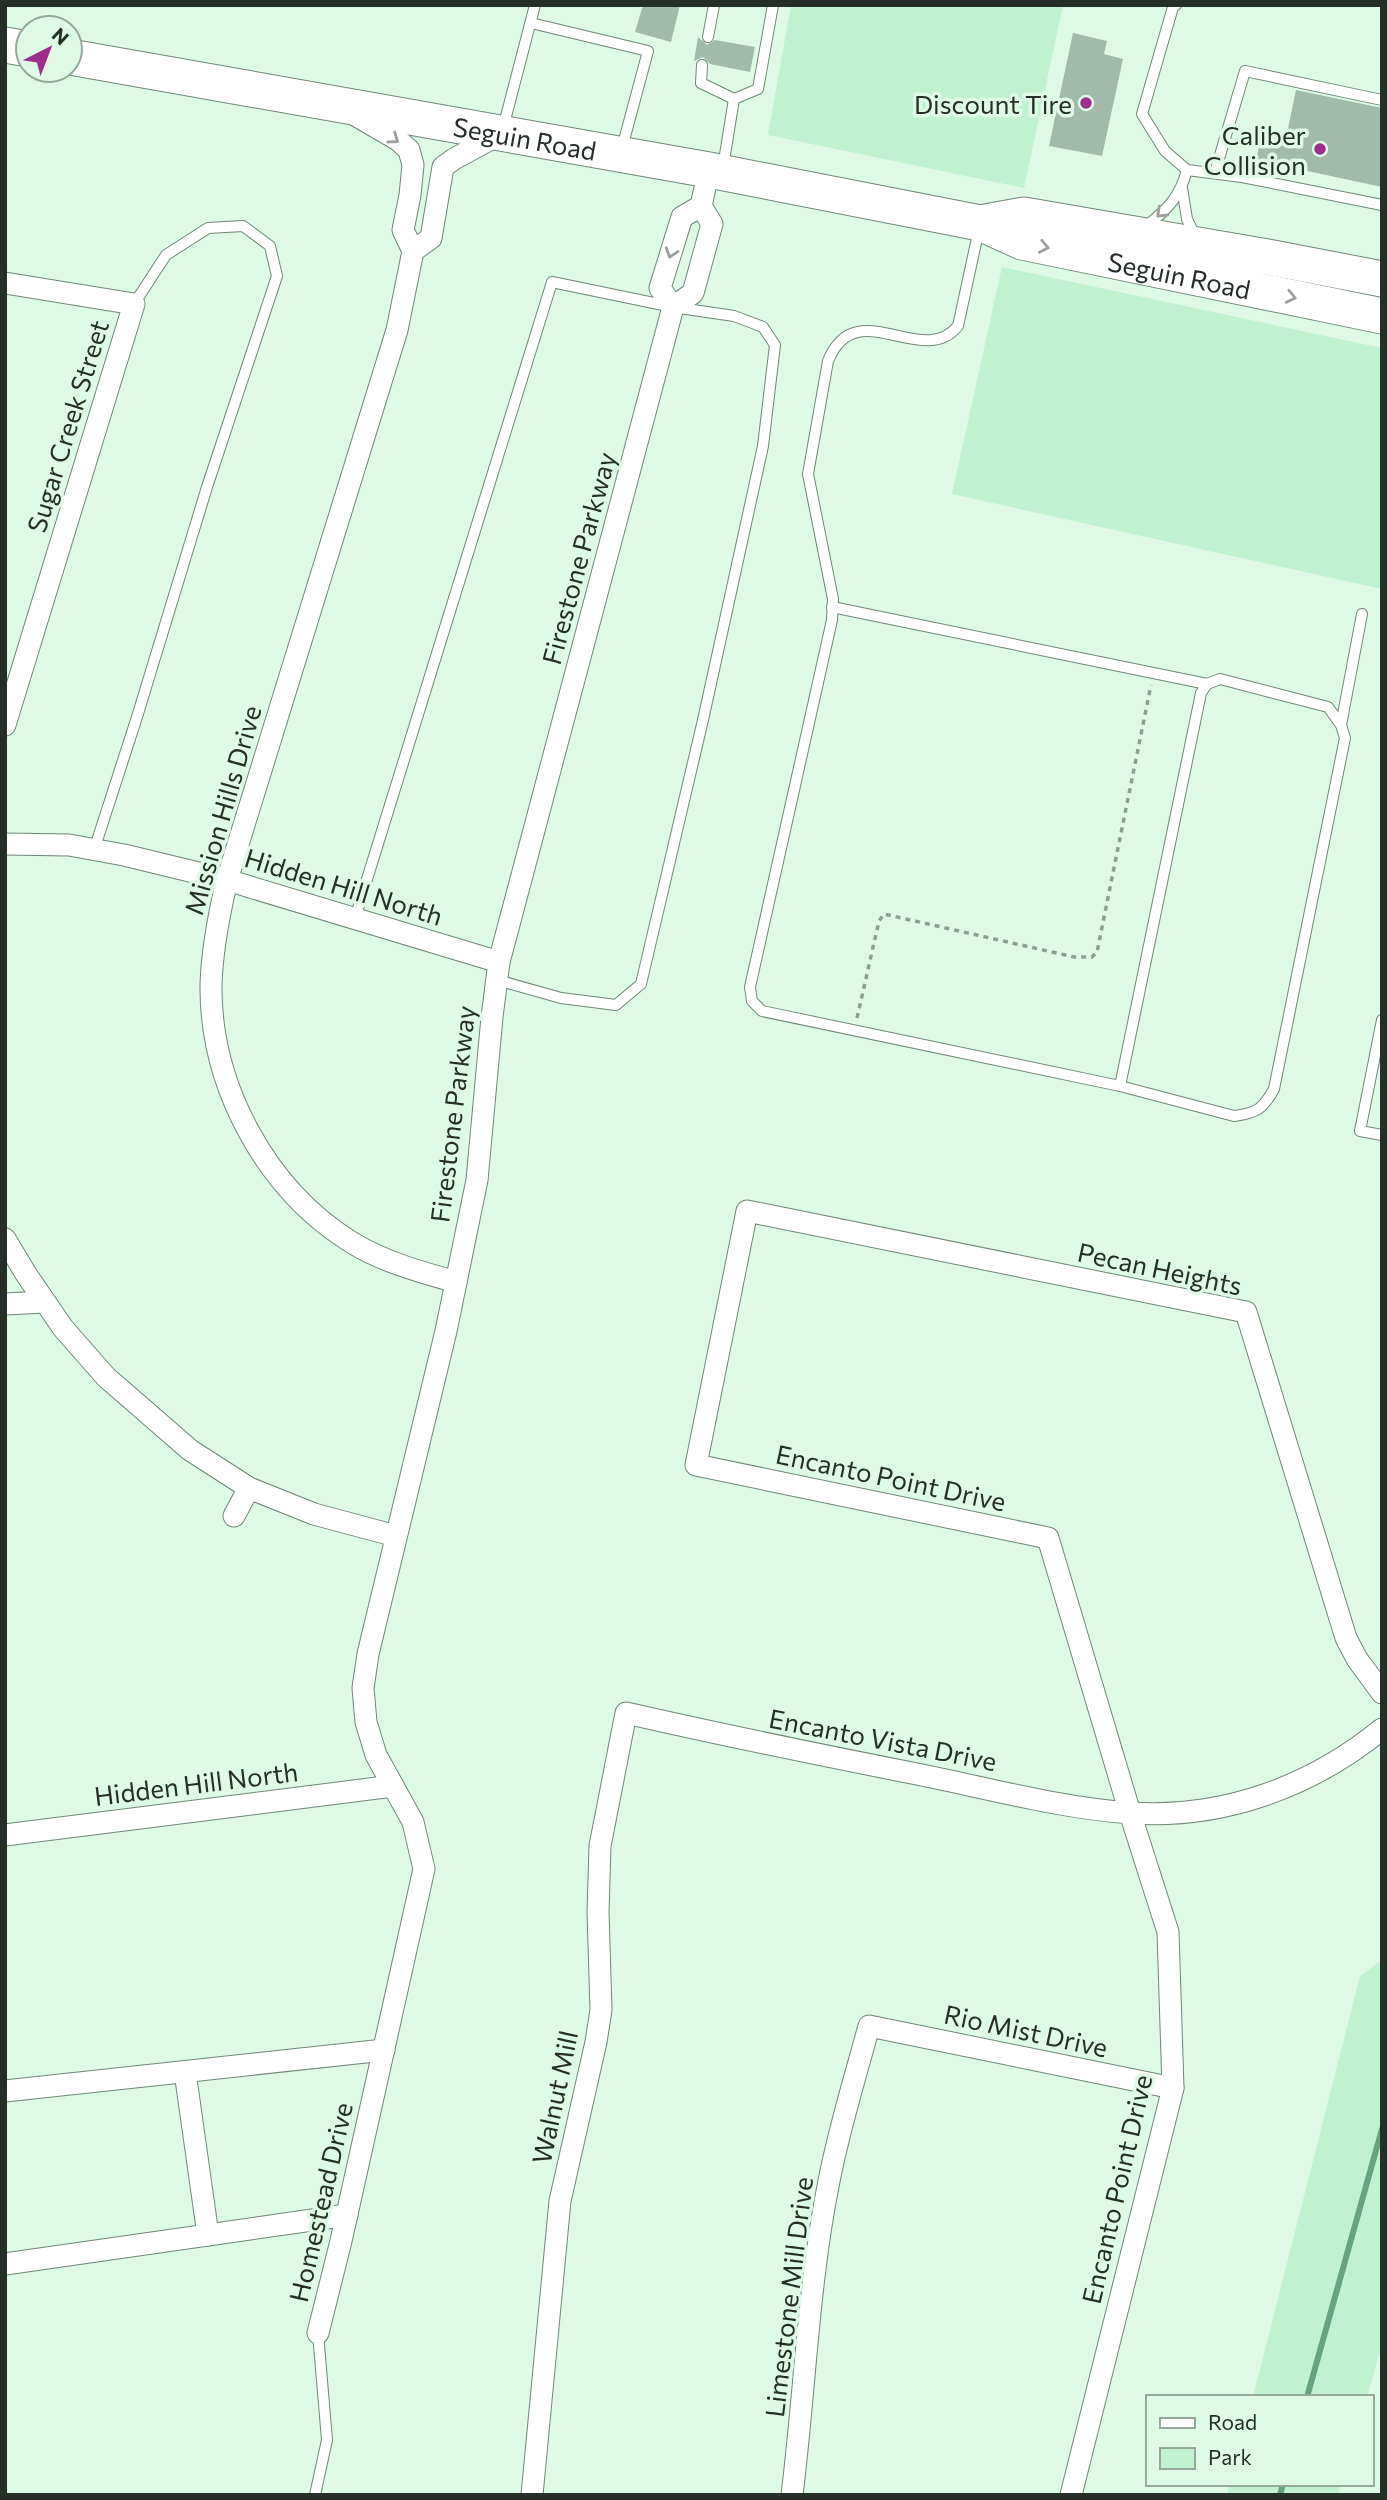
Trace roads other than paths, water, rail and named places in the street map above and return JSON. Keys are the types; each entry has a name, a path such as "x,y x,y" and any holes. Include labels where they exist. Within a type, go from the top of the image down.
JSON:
{"main road":[{"name":"Seguin Road","path":"84,59 502,133 980,223 1022,242 1382,316"},
{"name":"Seguin Road","path":"980,223 1024,215 1382,279"}],"street":[{"name":"Mission Hills Drive","path":"336,104 398,140 409,150 413,165 403,230 413,251 397,330 227,880 213,956 213,1018 226,1079 251,1136 287,1186 330,1227 352,1243 413,1270 456,1282"},
{"name":"Mission Hills Drive","path":"413,251 431,238 443,167 502,133"},
{"name":"Firestone Parkway","path":"412,1924 424,1869 413,1822 373,1744 366,1722 363,1688 368,1654 446,1331 477,1180 498,971 673,307 693,293 712,224 701,206 715,172"},
{"path":"673,307 660,288 682,217 701,206"},
{"path":"5,283 134,304"},
{"name":"Sugar Creek Street","path":"5,725 134,304"},
{"name":"Hidden Hill North","path":"5,845 69,845 124,855 227,880 355,918 498,971"},
{"name":"Pecan Heights","path":"747,1211 1246,1312 1346,1638 1357,1659 1382,1693"},
{"name":"Encanto Point Drive","path":"747,1211 696,1465 1048,1538 1168,1931 1173,2088 1072,2495"},
{"path":"5,1239 62,1328 106,1377 190,1450 249,1488 313,1514 396,1536"},
{"path":"5,1304 44,1302"},
{"path":"234,1516 249,1488"},
{"name":"Encanto Vista Drive","path":"626,1713 1070,1805 1130,1813"},
{"name":"Walnut Mill","path":"532,2495 560,2201 601,2010 598,1912 600,1846 626,1713"},
{"path":"1130,1813 1161,1814 1212,1809 1252,1799 1318,1773 1382,1729"},
{"name":"Hidden Hill North","path":"5,1835 393,1786"},
{"name":"Homestead Drive","path":"318,2333 412,1924"},
{"name":"Rio Mist Drive","path":"869,2026 1173,2088"},
{"name":"Limestone Mill Drive","path":"792,2495 802,2417 812,2289 829,2181 869,2026"},
{"path":"5,2091 384,2050"},
{"path":"186,2072 208,2235"},
{"path":"5,2264 347,2215"}],"lane":[{"path":"502,133 535,5"},
{"path":"708,37 715,5"},
{"path":"702,65 701,83 734,99 758,89 773,5"},
{"path":"1176,5 1173,7 1142,114 1165,151 1187,170 1215,172 1382,205"},
{"path":"531,23 648,51 620,155"},
{"path":"1215,172 1245,71 1382,100"},
{"path":"715,172 734,99"},
{"path":"1136,234 1165,212 1182,188 1187,170"},
{"path":"1182,188 1187,219 1199,245"},
{"path":"832,607 1207,684 1220,679 1328,707 1341,725 1345,738 1273,1089 1265,1106 1248,1114 1234,1116 1120,1086 762,1011 752,1001 750,987 832,620 832,607 832,599 808,474 828,361 834,347 847,335 863,330 934,342 950,336 958,326 980,223"},
{"path":"94,850 206,487 277,276 270,246 243,226 208,228 166,255 134,304"},
{"path":"355,918 552,282 673,307 734,316 763,327 775,345 763,446 641,984 616,1005 561,998 498,971"},
{"path":"1341,725 1362,614"},
{"path":"1120,1086 1201,693 1207,684"},
{"path":"1382,1020 1360,1130 1382,1135"},
{"name":"Homestead Drive","path":"315,2495 327,2440 318,2333"}],"waterway":[{"path":"1308,2395 1382,2129"},
{"path":"1280,2495 1282,2486"}],"place":[{"name":"Discount Tire","path":"1086,103"},
{"name":"Caliber Collision","path":"1320,149"}]}
